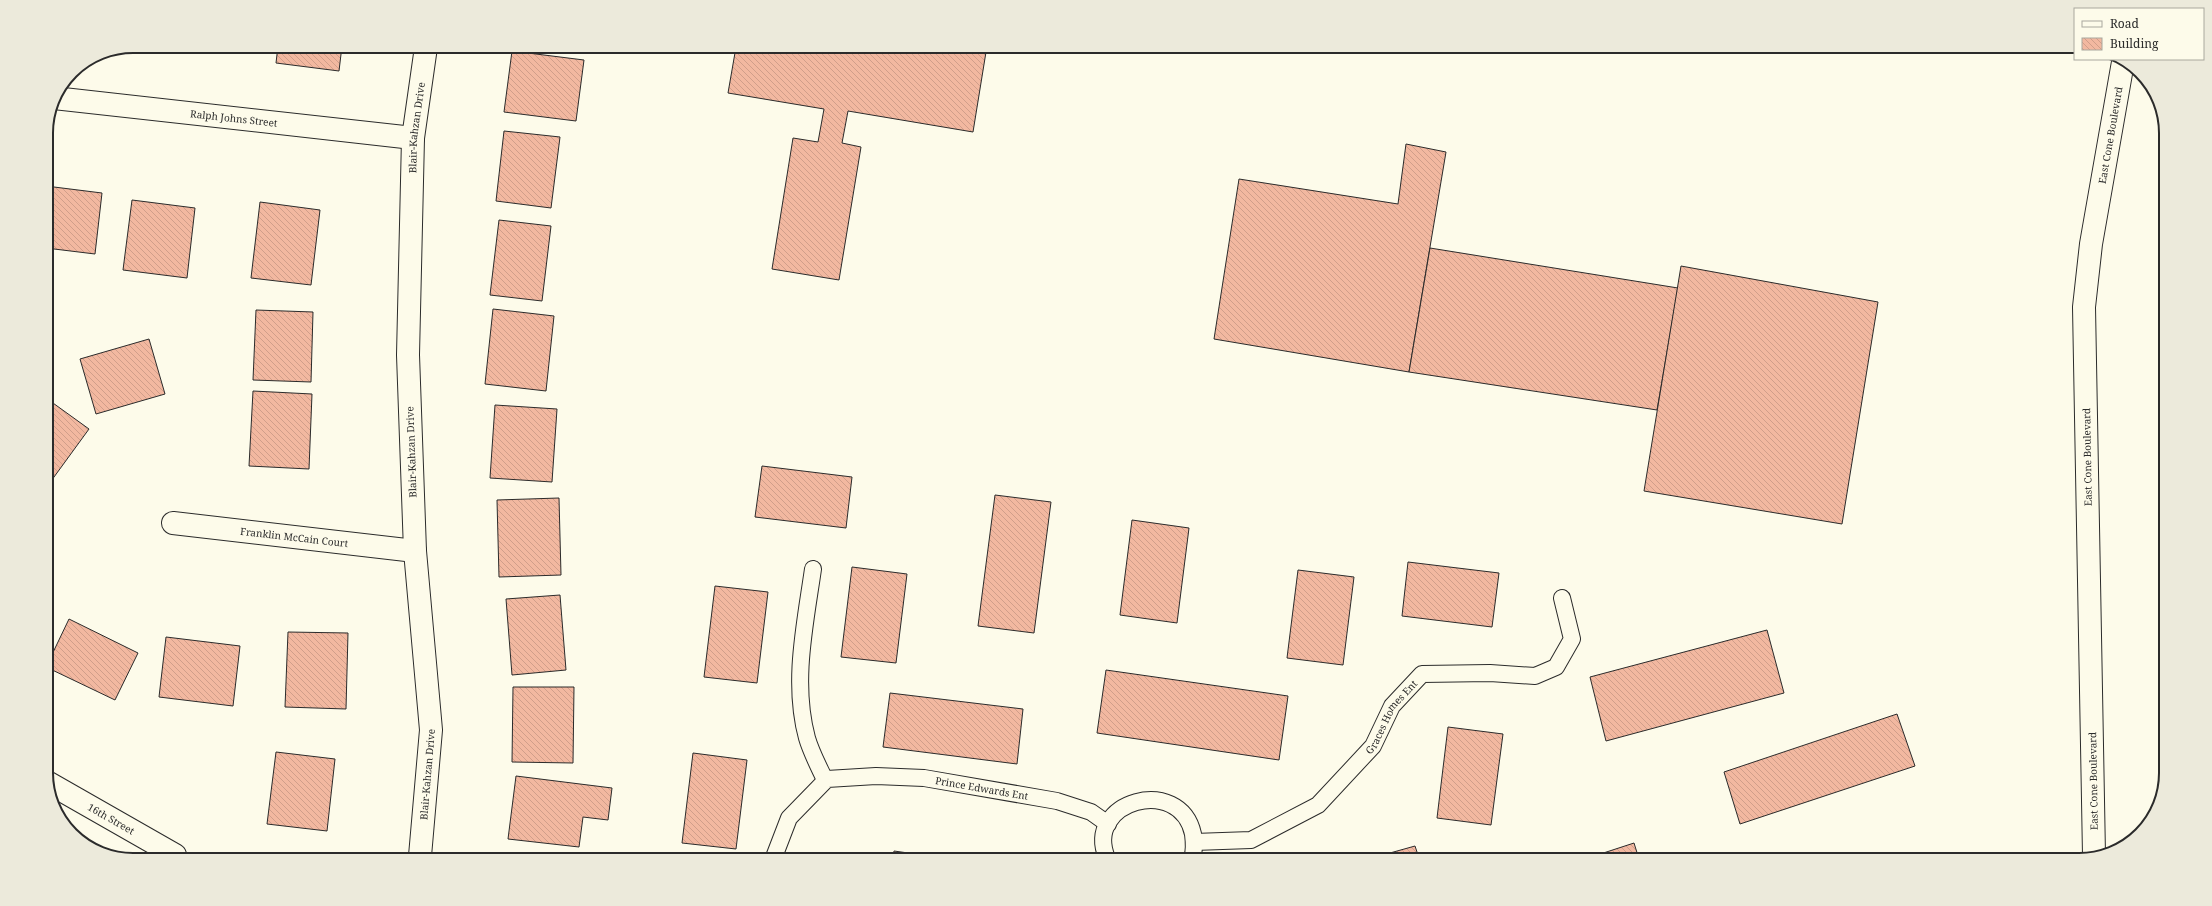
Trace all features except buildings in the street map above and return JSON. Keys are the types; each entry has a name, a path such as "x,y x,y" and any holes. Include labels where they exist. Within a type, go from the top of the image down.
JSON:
{"street":[{"name":"Blair-Kahzan Drive","path":"420,853 431,730 415,551 408,355 413,138 425,53"},
{"name":"East Cone Boulevard","path":"2094,851 2084,307 2091,244 2122,66"},
{"name":"Ralph Johns Street","path":"61,99 413,138"},
{"name":"Franklin McCain Court","path":"174,522 415,551"},
{"name":"16th Street","path":"55,786 170,853"}],"lane":[{"path":"776,853 789,818 825,780 807,739 800,702 801,656 813,569"},
{"name":"Graces Homes Ent","path":"1193,850 1250,840 1318,805 1372,746 1392,706 1422,674 1490,673 1535,676 1556,667 1572,639 1562,598"},
{"name":"Prince Edwards Ent","path":"825,780 876,776 924,778 1057,801 1091,812 1108,824"},
{"path":"1105,853 1104,835 1108,824 1122,807 1137,800 1157,800 1177,809 1191,826 1193,850"}]}
